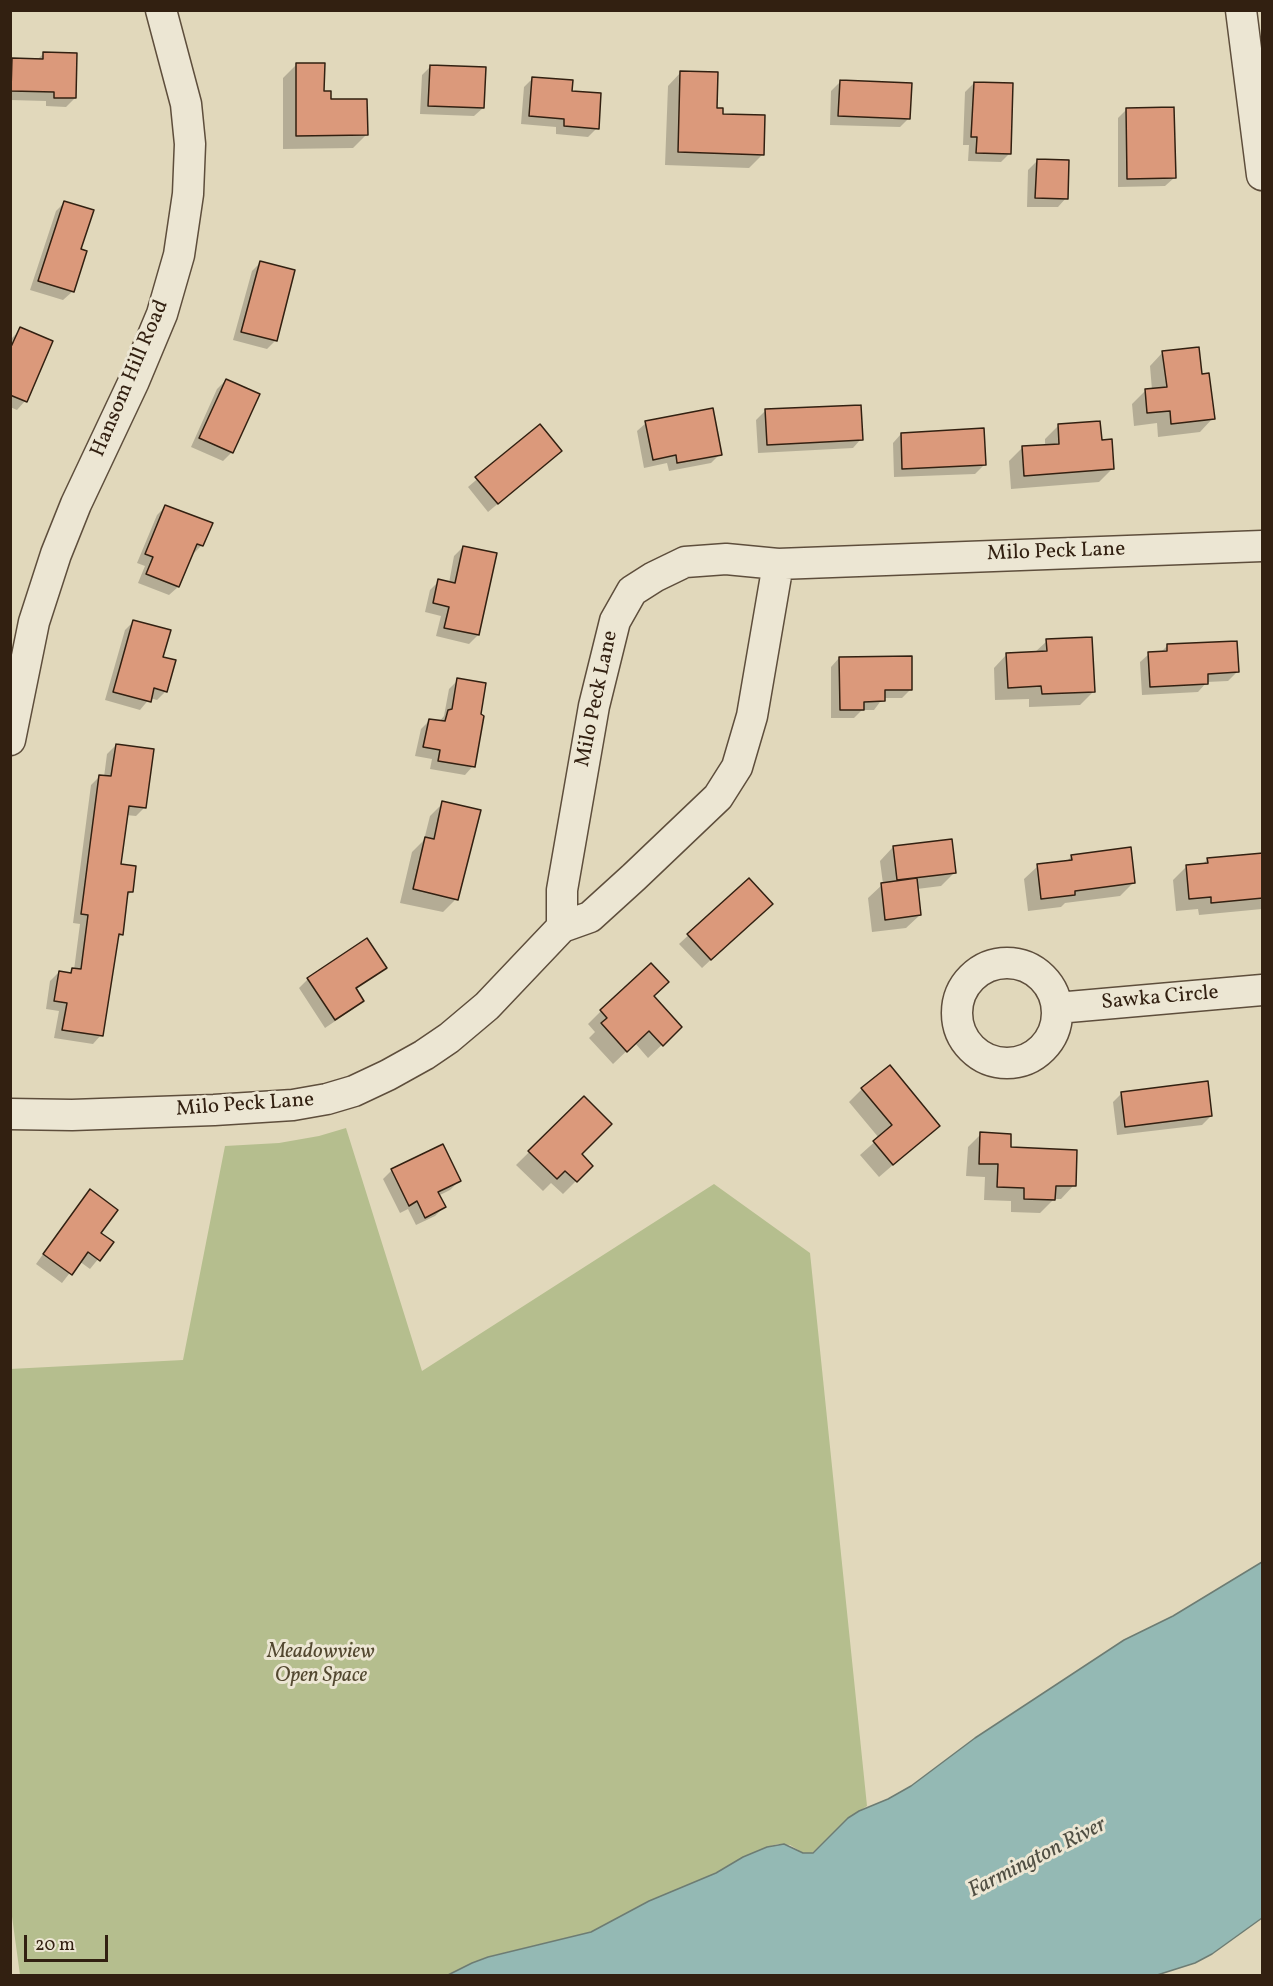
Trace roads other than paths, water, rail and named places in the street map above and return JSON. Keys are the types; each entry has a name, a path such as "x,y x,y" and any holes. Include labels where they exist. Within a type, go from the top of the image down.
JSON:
{"street":[{"name":"Hansom Hill Road","path":"10,740 34,622 56,554 76,504 158,324 179,255 188,194 190,144 186,104 161,10"},
{"path":"1241,10 1263,175"},
{"name":"Milo Peck Lane","path":"562,927 562,890 594,706 615,621 632,591 654,577 685,562 726,559 778,564 1263,546"},
{"name":"Milo Peck Lane","path":"10,1114 72,1115 260,1107 327,1100 354,1091 397,1070 448,1038 487,1006 562,927 590,917 718,797 737,767 752,716 778,564"},
{"name":"Sawka Circle","path":"1058,1008 1263,990"}],"water":[{"name":"Farmington River","path":"1262,1562 1262,1918 1212,1954 1195,1963 1154,1976 448,1975 488,1957 591,1932 649,1901 716,1873 743,1857 767,1847 784,1844 803,1853 813,1853 848,1818 911,1786 975,1738 1124,1640 1173,1616"}],"park label":[{"name":"Meadowview Open Space","path":"321,1665"}]}
